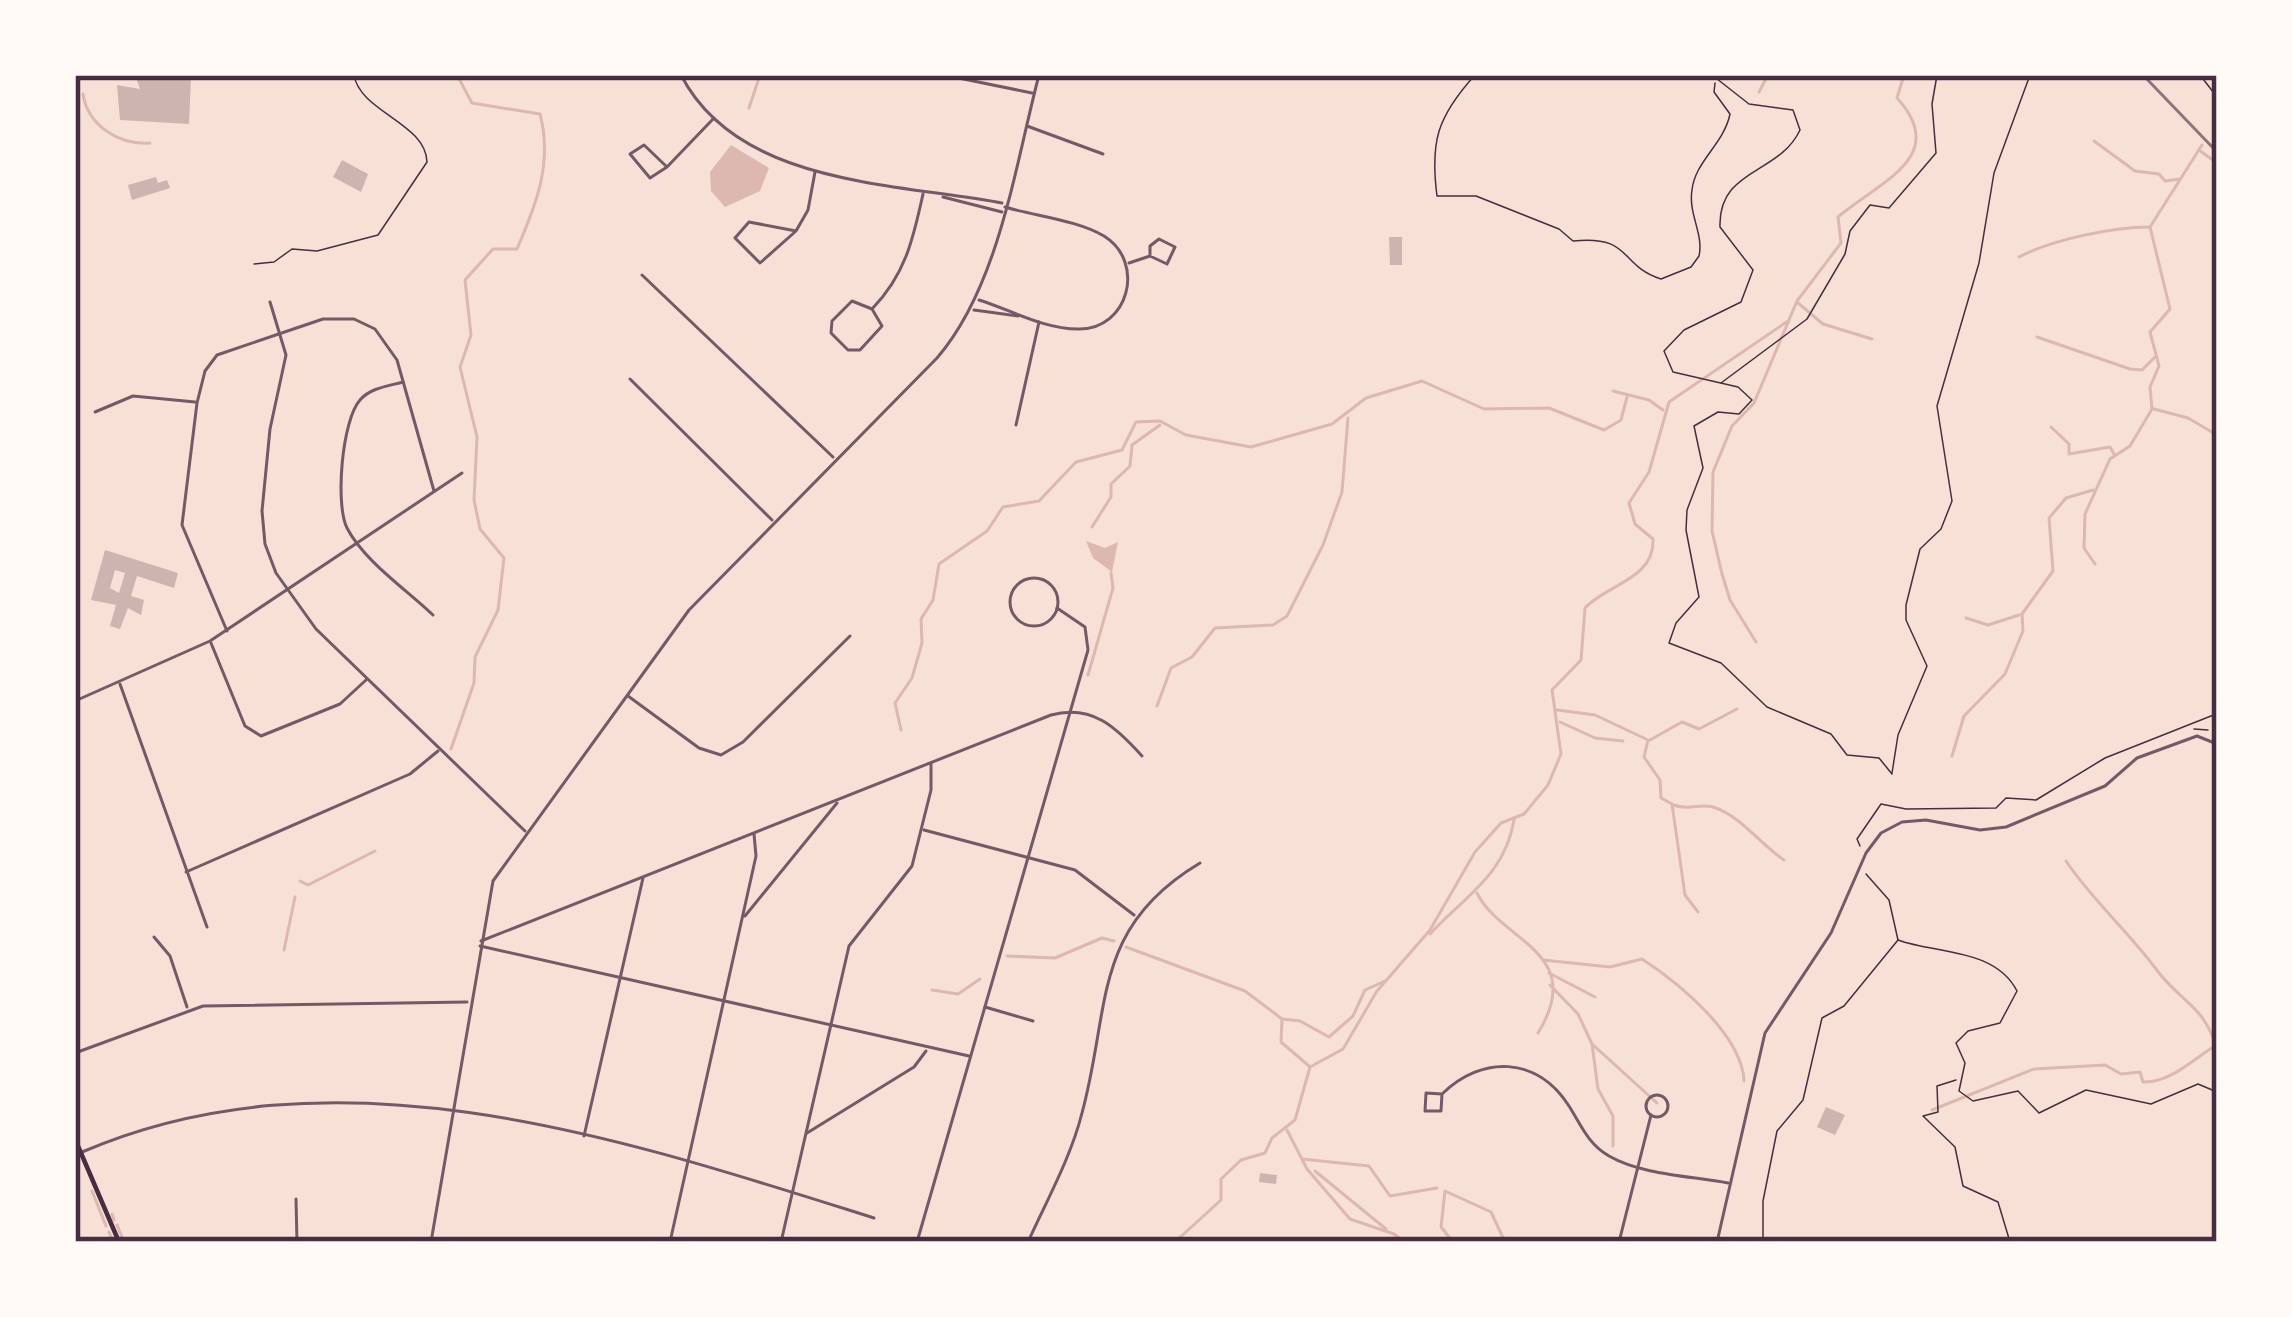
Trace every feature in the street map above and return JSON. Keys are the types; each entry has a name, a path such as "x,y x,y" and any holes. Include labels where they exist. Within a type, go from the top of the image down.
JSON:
{"main road":[{"path":"75,1139 119,1242"}],"street":[{"path":"681,75 716,116 766,151 816,170 1003,208 1100,234 1127,264 1126,295 1108,320 1078,329 973,309"},
{"path":"944,75 1034,94"},
{"path":"430,1242 489,889 689,610 937,358 973,309 1039,75"},
{"path":"667,166 644,145 630,154 650,178 667,166 716,116"},
{"path":"1025,126 1103,154"},
{"path":"796,231 749,222 735,238 760,263 796,231 808,210 816,170"},
{"path":"872,309 905,266 924,192"},
{"path":"1127,264 1150,256 1167,264 1175,247 1159,239 1150,246 1150,256"},
{"path":"642,274 835,459"},
{"path":"977,300 1019,316"},
{"path":"852,301 872,309 882,326 860,350 848,350 831,333 832,322 852,301"},
{"path":"270,302 281,332 285,364 270,429 262,530 269,559 308,620 526,832"},
{"path":"227,631 183,536 196,403 205,371 217,355 323,319 364,322 389,343 434,491"},
{"path":"1016,425 1039,321"},
{"path":"630,379 773,521"},
{"path":"403,382 369,392 352,415 340,502 346,525 358,542 433,615"},
{"path":"95,412 122,398 145,395 196,403"},
{"path":"75,701 227,631 462,472"},
{"path":"1024,580 1040,580 1056,592 1058,608 1046,623 1026,625 1012,611 1011,595 1024,580"},
{"path":"917,1242 1089,640 1082,623 1058,608"},
{"path":"627,695 699,748 721,754 743,742 850,636"},
{"path":"210,641 245,726 261,736 340,704 367,679"},
{"path":"119,682 207,927"},
{"path":"479,943 1072,709 1112,724 1142,756"},
{"path":"1717,1242 1765,1034 1831,933 1866,853 1881,833 1902,823 2006,827 2105,786 2148,754 2197,736 2217,744"},
{"path":"186,872 410,775 440,749"},
{"path":"781,1242 854,936 908,875 931,790 930,762"},
{"path":"743,918 838,800"},
{"path":"922,829 1076,870 1136,916"},
{"path":"670,1242 756,856 754,833"},
{"path":"1028,1242 1078,1127 1109,968 1136,916 1200,863"},
{"path":"584,1136 643,876"},
{"path":"154,937 170,956 188,1009"},
{"path":"479,943 972,1056"},
{"path":"75,1053 188,1009 470,1002"},
{"path":"983,1006 1033,1021"},
{"path":"805,1134 914,1067 928,1048"},
{"path":"1442,1094 1456,1079 1487,1065 1531,1072 1559,1093 1595,1147 1635,1166 1730,1184"},
{"path":"81,1153 141,1129 237,1109 453,1106 689,1160 874,1218"},
{"path":"1619,1242 1651,1115"},
{"path":"296,1199 297,1242"}],"path":[{"path":"254,264 274,262 292,249 317,250 378,235 427,162 418,139 359,90 354,75"},
{"path":"1475,75 1440,122 1430,164 1437,196 1476,196 1559,229 1573,241 1601,238 1615,243 1648,275 1661,279 1681,273 1699,256 1691,188 1699,167 1721,140 1730,114 1714,92 1716,80"},
{"path":"1712,75 1749,104 1793,110 1800,130 1785,153 1745,175 1724,197 1720,227 1753,270 1742,302 1684,329 1664,351 1673,372 1738,387 1752,400 1739,414 1718,412 1694,426 1702,468 1687,510 1686,530 1699,597 1676,623 1669,643 1721,663 1767,707 1832,734 1847,755 1879,758 1892,774 1898,735 1928,666 1906,620 1909,590 1920,549 1941,529 1952,501 1937,406 1979,263 1994,173 2030,75"},
{"path":"1718,385 1802,325 1845,254 1858,219 1870,205 1889,208 1898,203 1936,153 1932,104 1937,75"},
{"path":"2200,75 2217,97"},
{"path":"1866,853 1857,839 1881,803 1944,810 1996,808 2006,798 2036,800 2105,758 2216,714 2216,721"},
{"path":"1763,1242 1763,1201 1777,1131 1803,1100 1822,1018 1844,1006 1891,956 1898,940 1889,899 1864,869"},
{"path":"1898,940 1959,951 2008,977 2017,991 2000,1023 1960,1035 1956,1043 1965,1069 1959,1091 1972,1101 2018,1090 2039,1113 2086,1090 2151,1104 2198,1084 2217,1092"},
{"path":"1959,1081 1937,1086 1938,1112 1923,1117 1954,1147 1963,1186 1999,1202 2010,1242"}],"shaded area":[{"path":"731,145 769,168 760,191 725,207 711,191 710,172"},
{"path":"1086,541 1105,548 1118,542 1112,572 1093,558"}],"building":[{"path":"135,75 191,76 189,124 120,120 117,85 140,89"},
{"path":"342,160 368,174 361,192 333,177"},
{"path":"156,177 158,183 167,180 170,188 132,200 128,185"},
{"path":"1389,237 1402,237 1402,265 1390,265"},
{"path":"105,550 178,573 174,588 137,576 131,596 144,600 141,615 128,608 120,629 110,626 116,605 91,600","holes":["115,570 125,573 119,593 110,588"]},
{"path":"1826,1107 1845,1115 1835,1135 1817,1127"},
{"path":"1260,1173 1277,1175 1276,1184 1259,1182"}],"waterway":[{"path":"451,749 474,683 475,657 498,610 504,558 480,529 474,500 477,437 460,367 471,335 465,280 493,249 517,249 536,200 545,150 540,114 472,103 457,75"},
{"path":"749,108 760,75"},
{"path":"1759,92 1768,75"},
{"path":"1756,642 1730,600 1722,574 1712,531 1713,472 1732,426 1754,403 1797,301 1841,243 1838,217 1890,179 1913,152 1916,136 1911,118 1897,98 1904,75"},
{"path":"83,94 91,115 107,131 127,141 150,143"},
{"path":"2094,141 2135,171 2159,174 2165,181 2180,179"},
{"path":"2095,564 2084,548 2085,514 2110,459 2130,446 2152,409 2150,387 2159,366 2150,332 2170,309 2150,227 2202,145"},
{"path":"2199,150 2217,163"},
{"path":"2019,257 2082,236 2149,227"},
{"path":"1798,303 1823,324 1872,339"},
{"path":"1175,1242 1221,1200 1221,1179 1241,1160 1265,1153 1272,1138 1295,1120 1310,1067 1343,1049 1377,991 1430,930 1475,852 1501,823 1524,814 1548,785 1561,754 1552,690 1581,660 1585,608 1638,572 1652,552 1653,539 1635,524 1629,503 1649,472 1669,402 1788,321"},
{"path":"2037,337 2130,369 2142,370 2155,357"},
{"path":"901,730 895,703 912,678 922,643 921,619 933,600 939,564 987,531 1003,507 1039,501 1076,462 1122,450 1136,422 1160,421 1186,435 1251,447 1332,424 1366,398 1422,381 1484,409 1549,408 1604,430 1621,420 1627,397"},
{"path":"1613,391 1649,400 1663,410"},
{"path":"2154,409 2188,418 2217,435"},
{"path":"1157,706 1171,668 1192,657 1215,628 1273,625 1287,616 1323,545 1342,492 1348,418"},
{"path":"1092,527 1111,497 1111,484 1130,466 1132,445 1160,425"},
{"path":"2051,427 2069,444 2069,454 2110,447 2114,454"},
{"path":"1952,756 1964,716 2005,674 2023,631 2022,614 2053,571 2049,518 2066,498 2093,490"},
{"path":"1088,675 1113,588 1111,573"},
{"path":"1966,618 1988,625 2019,615"},
{"path":"1650,740 1682,722 1699,729 1737,709"},
{"path":"1557,710 1595,715 1646,739"},
{"path":"1560,722 1595,738 1623,741"},
{"path":"1648,740 1644,757 1660,780 1661,798 1672,804 1685,895 1698,912"},
{"path":"1674,805 1723,811 1784,860"},
{"path":"1430,934 1493,870 1514,820"},
{"path":"300,881 308,885 375,851"},
{"path":"2066,861 2198,1013 2217,1048"},
{"path":"1477,893 1547,966 1553,984 1551,1006 1538,1033"},
{"path":"284,950 295,897"},
{"path":"1007,956 1055,958 1102,938 1114,941"},
{"path":"1126,947 1245,991 1282,1019 1300,1021 1329,1037 1353,1016 1365,990 1385,981"},
{"path":"1543,960 1610,967 1642,959 1690,996 1721,1029 1741,1064 1744,1081"},
{"path":"1549,973 1595,997"},
{"path":"932,990 958,994 980,979"},
{"path":"1550,985 1578,1014 1592,1044 1598,1089 1613,1116 1613,1146"},
{"path":"1282,1019 1281,1042 1309,1066"},
{"path":"1592,1044 1657,1103"},
{"path":"1932,1110 2034,1069 2105,1065 2121,1074 2140,1072 2143,1082 2153,1081 2172,1075 2215,1046"},
{"path":"1287,1130 1307,1169 1350,1219 1394,1234"},
{"path":"75,1151 78,1159"},
{"path":"1302,1159 1369,1166 1390,1196 1437,1188"},
{"path":"1315,1171 1386,1229"},
{"path":"92,1191 106,1226"},
{"path":"1453,1242 1441,1227 1445,1191 1491,1212 1505,1242"},
{"path":"112,1214 114,1220"},
{"path":"117,1225 124,1242"},
{"path":"109,1232 113,1242"},
{"path":"1394,1234 1404,1242"}],"railway":[{"path":"2143,75 2217,152"}]}
